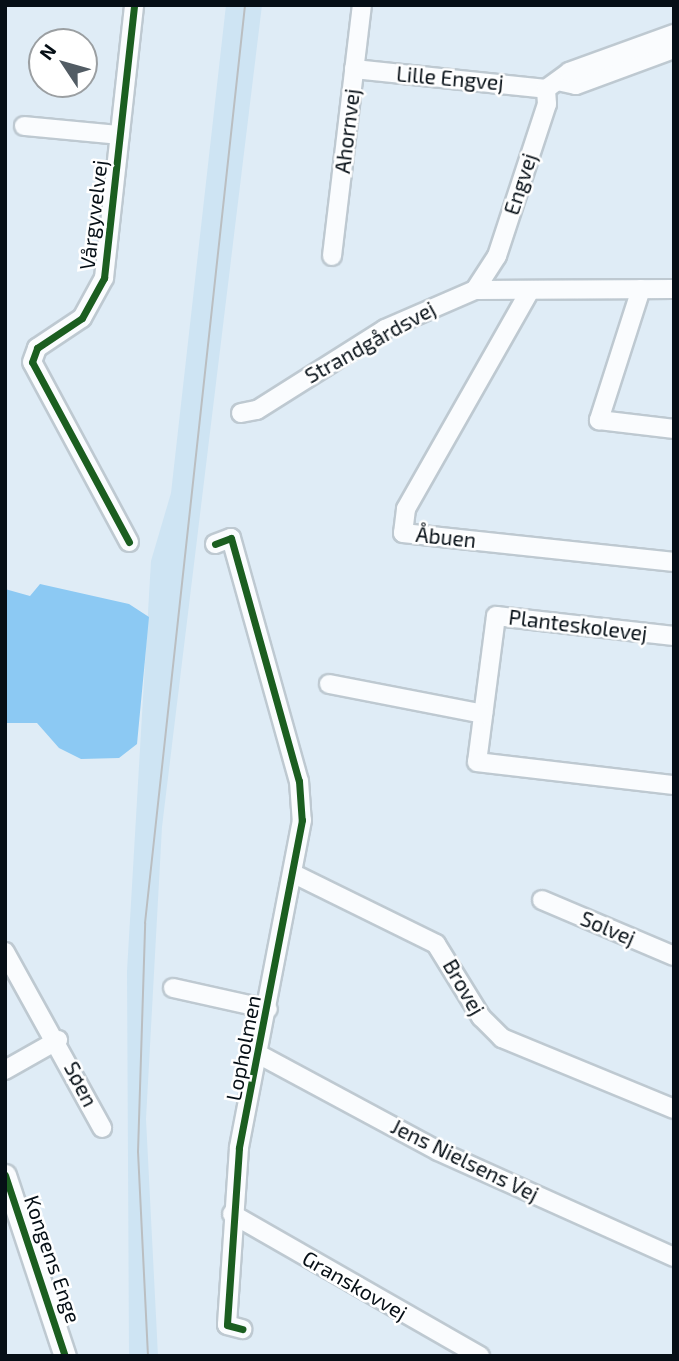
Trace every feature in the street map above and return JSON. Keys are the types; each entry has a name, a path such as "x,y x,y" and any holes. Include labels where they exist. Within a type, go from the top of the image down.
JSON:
{"street":[{"name":"Vårgyvelvej","path":"130,542 32,362 37,348 82,318 96,300 104,278 134,5"},
{"name":"Ahornvej","path":"332,256 362,5"},
{"path":"554,86 569,72 674,34"},
{"path":"554,86 576,85 674,49"},
{"name":"Lille Engvej","path":"354,69 554,86"},
{"name":"Engvej","path":"475,290 497,256 554,86"},
{"name":"Vårgyvelvej","path":"24,126 120,135"},
{"path":"641,289 599,419 674,429"},
{"name":"Strandgårdsvej","path":"241,413 257,410 385,329 475,290 528,294 674,289"},
{"name":"Åbuen","path":"528,294 406,509 403,533 674,562"},
{"name":"Lopholmen","path":"215,544 231,538 299,781 296,874 268,1009 232,1214 228,1325 242,1329"},
{"name":"Planteskolevej","path":"674,636 496,615 477,762 674,785"},
{"path":"329,684 483,714"},
{"name":"Brovej","path":"296,874 436,944 481,1017 502,1038 674,1108"},
{"name":"Solvej","path":"542,900 674,956"},
{"name":"Søen","path":"5,952 58,1040 102,1128"},
{"name":"Lopholmen","path":"173,989 268,1009"},
{"name":"Søen","path":"5,1070 58,1040"},
{"name":"Jens Nielsens Vej","path":"260,1055 438,1151 674,1257"},
{"name":"Kongens Enge","path":"5,1175 65,1356"},
{"name":"Granskovvej","path":"232,1214 480,1356"}],"shaded area":[{"path":"226,5 262,5 162,827 146,1119 158,1356 129,1356 127,971 151,561 171,493"}],"water":[{"path":"40,584 129,604 149,617 137,744 119,758 81,759 59,748 37,723 5,723 5,589 30,596"}],"tram line":[{"path":"148,1356 138,1152 145,923 245,5"}],"cycle path":[{"path":"129,542 32,362 37,348 82,318 104,278 134,5"},
{"path":"215,544 231,538 299,781 302,820 239,1148 227,1325 242,1329"},
{"path":"5,1175 65,1356"}]}
